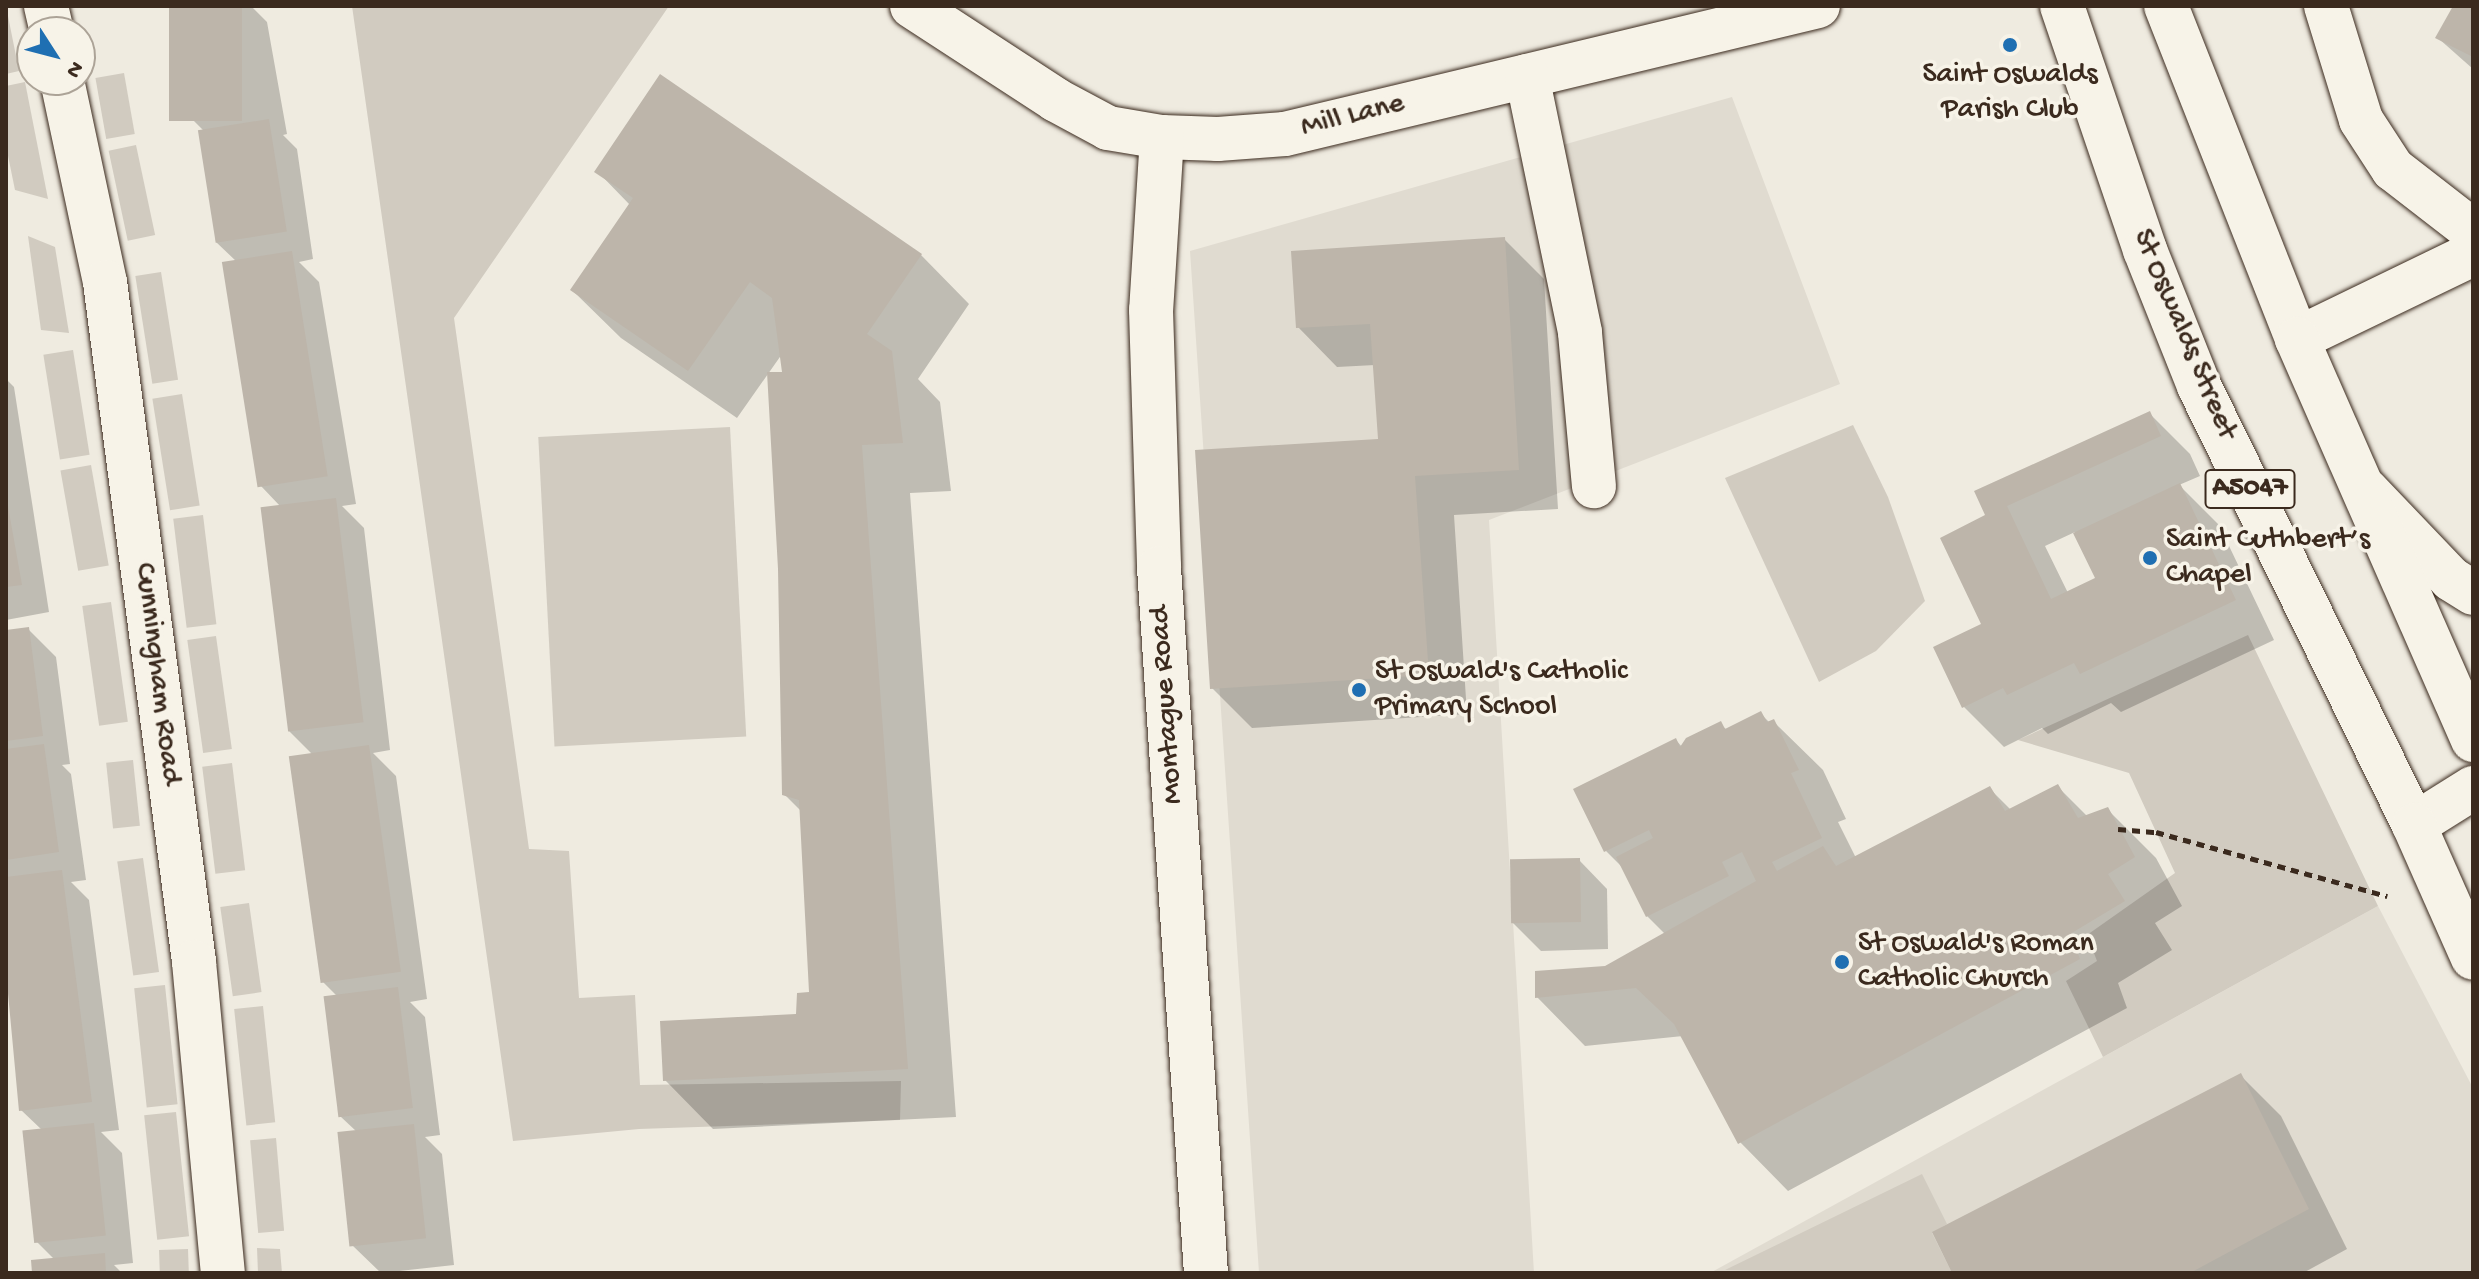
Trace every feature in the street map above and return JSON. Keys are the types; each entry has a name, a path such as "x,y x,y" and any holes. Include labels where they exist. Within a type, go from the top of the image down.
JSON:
{"street":[{"name":"Mill Lane","path":"927,9 1056,100 1108,128 1162,137 1218,139 1285,134 1818,6"},
{"name":"St Oswalds Street","path":"2062,6 2145,250 2199,386 2414,825 2473,958"},
{"path":"2166,6 2297,339 2473,740"},
{"path":"2326,6 2361,120 2393,169 2473,231"},
{"path":"1527,76 1580,333 1594,486"},
{"name":"Cunningham Road","path":"65,96 105,282 194,962 223,1273"},
{"name":"Montague Road","path":"1162,137 1151,310 1159,568 1206,1273"},
{"path":"2297,339 2473,254"},
{"path":"2361,486 2451,579 2473,593"},
{"path":"2414,825 2473,788"}],"path":[{"path":"2118,829 2156,832 2454,915"}],"shaded area":[{"path":"6,6 16,72 6,74"},
{"path":"352,6 669,6 454,318 529,849 569,851 579,998 635,995 640,1085 901,1081 900,1120 639,1129 513,1141"},
{"path":"124,73 135,134 106,139 96,78"},
{"path":"16,84 16,96 28,96 48,199 15,190 6,146 6,86"},
{"name":"St Oswald's Catholic Primary School","path":"1732,97 1840,384 1489,520 1534,1273 1259,1273 1190,251"},
{"path":"136,145 155,235 128,241 109,151"},
{"path":"28,236 55,247 69,333 41,330"},
{"path":"161,272 178,380 152,384 135,276"},
{"path":"73,350 90,455 60,459 43,355"},
{"path":"182,394 200,506 170,510 152,399"},
{"path":"1853,425 1888,497 1925,601 1876,651 1819,682 1725,478"},
{"path":"730,427 746,737 554,747 538,437"},
{"path":"91,465 109,565 78,571 60,470"},
{"path":"203,515 216,624 187,628 173,519"},
{"path":"111,602 128,722 99,726 82,606"},
{"path":"2248,635 2378,906 2103,1057 2066,981 2097,961 2087,935 2175,873 2129,773 2018,740"},
{"path":"216,636 232,749 203,753 187,640"},
{"path":"133,760 140,826 113,828 106,763"},
{"path":"232,763 245,870 215,874 202,767"},
{"path":"143,858 159,972 133,975 117,862"},
{"path":"249,903 262,992 233,996 220,907"},
{"path":"2378,906 2473,1088 2473,1273 1710,1273"},
{"path":"165,985 178,1104 147,1108 134,988"},
{"path":"263,1006 275,1122 246,1125 234,1009"},
{"path":"176,1112 189,1236 157,1240 144,1115"},
{"path":"276,1138 284,1231 258,1233 250,1140"},
{"path":"1922,1174 1947,1224 1932,1233 1952,1273 1725,1270"},
{"path":"257,1248 280,1249 282,1273 258,1273"},
{"path":"188,1249 189,1273 160,1273 159,1250"}],"building":[{"path":"169,6 242,6 242,121 169,121"},
{"path":"2453,6 2473,6 2473,57 2435,38"},
{"path":"660,74 922,254 867,334 892,351 903,443 862,445 908,1069 663,1081 660,1021 796,1014 797,993 809,992 799,800 782,795 778,569 767,372 782,372 772,298 750,282 688,371 570,290 633,198 594,172"},
{"path":"269,119 287,232 216,243 198,130"},
{"path":"1505,237 1519,470 1415,476 1429,675 1210,689 1195,450 1378,439 1370,324 1296,328 1291,251"},
{"path":"292,251 328,476 258,487 222,262"},
{"name":"Saint Cuthbert’s Chapel","path":"2150,411 2161,436 2007,506 2051,599 2095,578 2073,533 2180,483 2236,600 2080,674 2074,663 2007,695 2003,688 1962,708 1933,647 1981,624 1940,538 1985,515 1974,491"},
{"path":"6,495 22,585 6,587"},
{"path":"336,498 364,722 288,732 261,507"},
{"path":"29,627 43,736 6,741 6,630"},
{"name":"St Oswald's Roman Catholic Church","path":"1761,711 1767,722 1774,719 1799,770 1791,773 1822,838 1772,862 1777,871 1823,846 1836,866 1990,786 2005,811 2058,784 2078,818 2108,807 2135,857 2108,874 2125,901 2070,934 2080,959 1738,1144 1674,1024 1636,988 1535,998 1535,971 1605,966 1756,881 1742,852 1722,862 1729,876 1646,917 1616,857 1653,838 1649,830 1604,852 1573,789 1676,738 1680,747 1686,738 1721,721 1725,729"},
{"path":"44,744 59,852 6,860 6,749"},
{"path":"369,745 401,972 321,983 289,756"},
{"path":"1580,858 1581,922 1511,923 1510,859"},
{"path":"62,870 92,1102 19,1111 6,972 6,877"},
{"path":"398,987 413,1108 338,1117 324,996"},
{"path":"2241,1073 2309,1209 2190,1273 1952,1273 1932,1232"},
{"path":"94,1123 106,1235 34,1243 22,1131"},
{"path":"414,1124 426,1238 349,1246 337,1132"},
{"path":"105,1253 106,1273 32,1273 31,1260"}],"place":[{"name":"Saint Oswalds Parish Club","path":"2010,45"},
{"name":"Saint Cuthbert’s Chapel","path":"2150,558"},
{"name":"St Oswald's Catholic Primary School","path":"1359,690"},
{"name":"St Oswald's Roman Catholic Church","path":"1842,962"}]}
